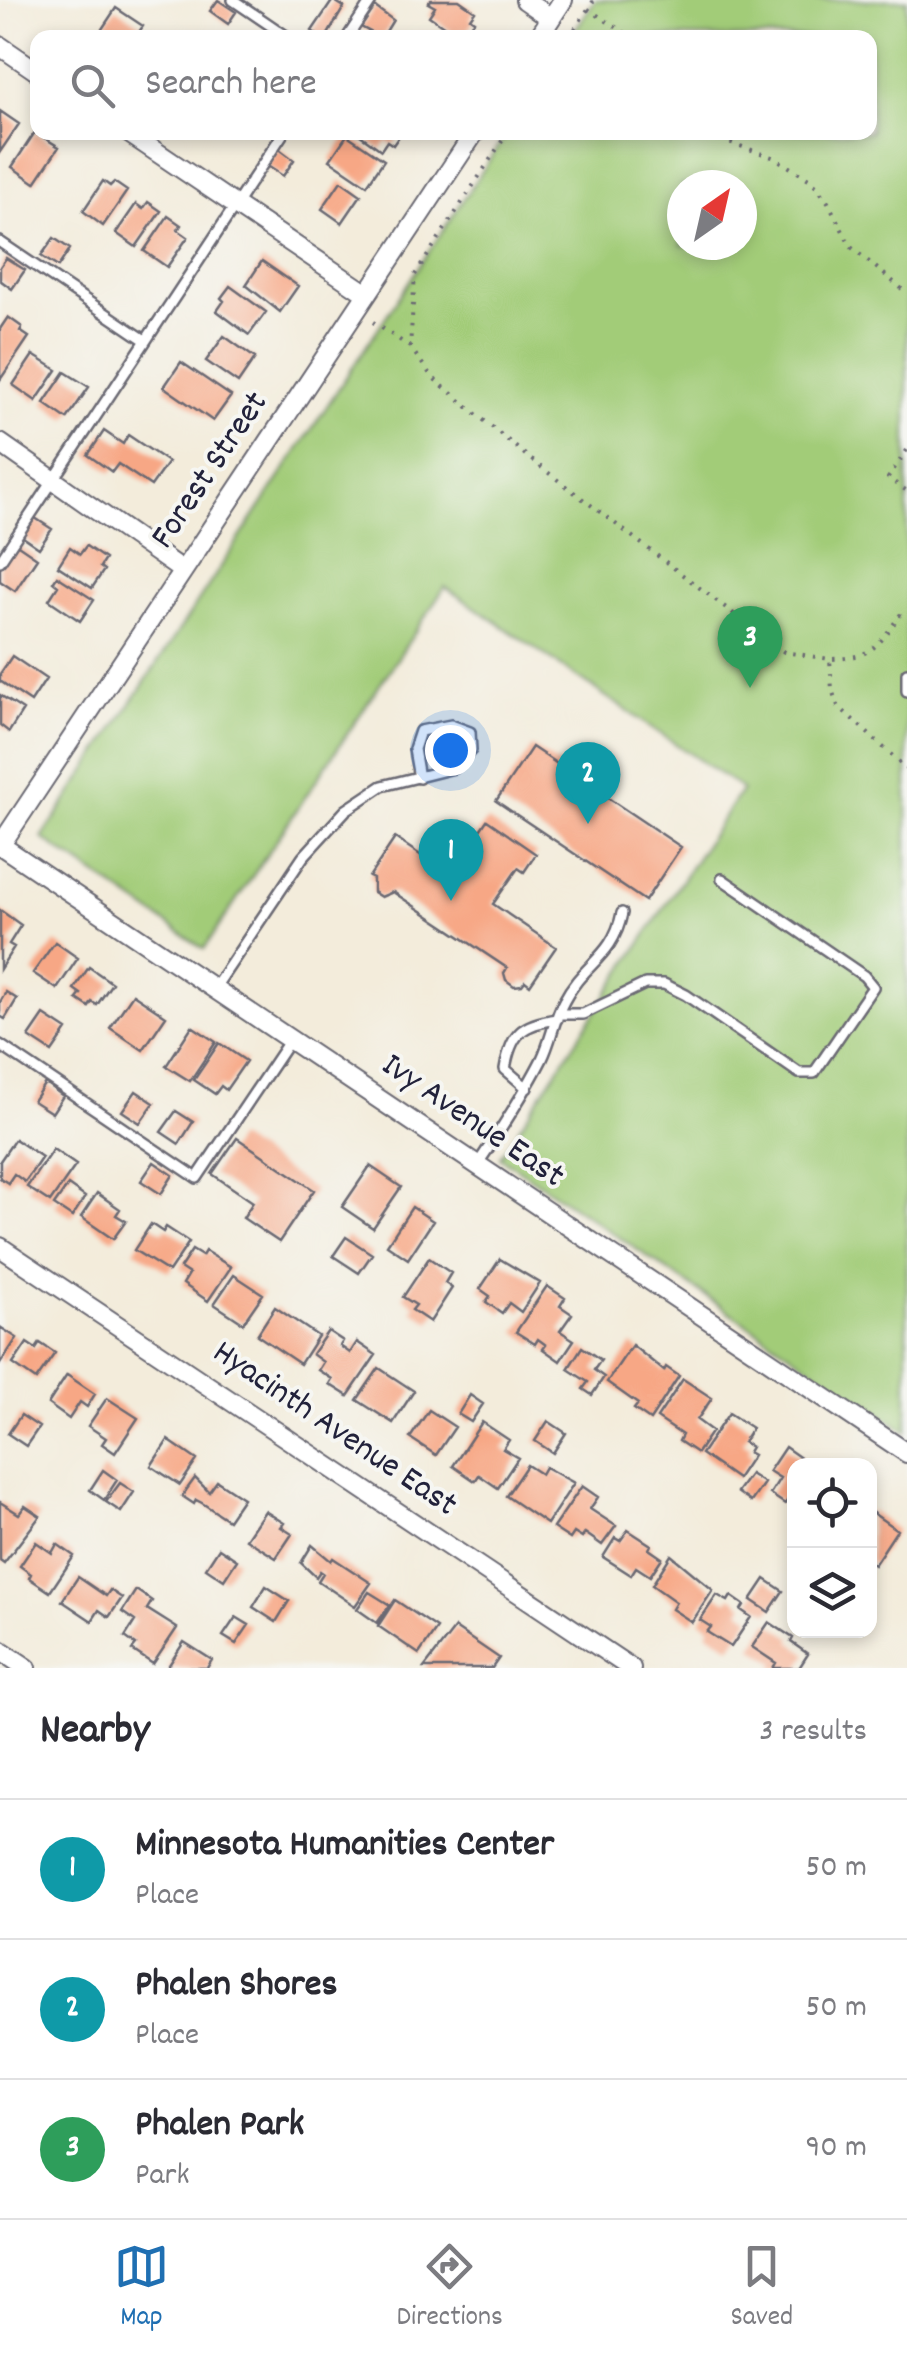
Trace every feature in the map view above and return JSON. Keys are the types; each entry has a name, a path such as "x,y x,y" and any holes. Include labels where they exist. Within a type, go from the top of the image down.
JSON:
{"street":[{"path":"525,0 551,18"},
{"path":"543,30 563,0"},
{"path":"0,46 30,67"},
{"path":"139,140 236,206 362,303"},
{"name":"Forest Street","path":"0,846 470,140"},
{"path":"0,443 183,571"},
{"name":"Ivy Avenue East","path":"0,846 907,1454"},
{"name":"Hyacinth Avenue East","path":"0,1247 631,1668"},
{"path":"0,1650 27,1668"}],"lane":[{"path":"233,0 277,30"},
{"path":"352,30 372,0"},
{"path":"0,561 279,140"},
{"path":"0,242 145,340"},
{"path":"907,673 907,691"},
{"path":"214,989 303,857 346,810 382,786 419,778 454,768 471,750 470,732 451,724 420,731 414,749 419,778"},
{"path":"527,1088 505,1068 508,1049 531,1022 583,1014 645,984 664,984 686,995 799,1073 814,1073 872,987 864,976 722,879"},
{"path":"476,1165 527,1088 558,1016 582,973 607,952 618,933 622,912"},
{"path":"0,1045 197,1178 290,1040"}],"path":[{"path":"575,30 594,0"},
{"path":"588,9 621,30"},
{"path":"410,347 415,275 503,140"},
{"path":"723,140 775,158 812,181 828,202 851,247 907,293"},
{"path":"362,303 410,347 432,377 529,458 784,652 830,659 868,654 879,645 907,604"},
{"path":"907,450 888,478 907,492"},
{"path":"900,614 907,619"},
{"path":"830,659 832,690 838,706 907,769"}],"green space":[{"path":"595,0 907,0 907,1432 500,1157 742,789 445,587 204,949 42,838 502,140 877,140 877,30 575,30"}],"building":[{"path":"218,0 236,12 228,24 210,11"},
{"path":"333,0 344,7 331,30 313,30"},
{"path":"459,0 475,11 470,18 474,21 467,30 449,30 429,16 435,7 428,3"},
{"path":"375,7 393,20 387,30 361,27"},
{"path":"116,8 143,26 140,30 101,30"},
{"path":"0,111 19,124 0,152"},
{"path":"30,140 48,140 59,147 35,183 12,167"},
{"path":"344,140 354,140 384,160 367,185 330,160"},
{"path":"367,140 396,140 393,145 387,141 381,150"},
{"path":"278,148 294,160 283,176 266,165"},
{"path":"103,181 110,186 114,182 127,191 103,226 83,211"},
{"path":"341,181 361,195 342,223 322,209"},
{"path":"148,202 161,211 136,247 116,233 136,204 143,209"},
{"path":"168,216 181,225 178,230 188,237 167,267 144,251"},
{"path":"54,238 70,249 58,267 41,256"},
{"path":"6,258 25,270 12,289 0,280 0,267"},
{"path":"262,261 298,286 280,312 246,285"},
{"path":"230,286 266,312 249,335 217,311"},
{"path":"8,317 29,337 0,380 0,329"},
{"path":"224,336 255,358 238,383 206,361"},
{"path":"33,355 57,370 36,401 13,385"},
{"path":"181,362 231,396 213,421 164,387"},
{"path":"65,372 89,387 67,419 44,403"},
{"path":"104,431 123,444 128,435 168,462 151,486 118,464 112,472 88,455"},
{"path":"32,516 52,529 39,548 20,535"},
{"path":"15,543 37,558 15,591 0,581 0,565"},
{"path":"86,546 105,559 100,567 104,570 92,588 58,566 70,547 80,554"},
{"path":"57,576 94,600 80,621 49,600 58,586 53,582"},
{"path":"12,656 46,679 31,702 0,681 0,674"},
{"path":"0,695 23,710 9,732 0,725"},
{"path":"532,747 681,847 645,901 496,801"},
{"path":"487,820 536,854 524,872 518,868 493,904 556,947 530,985 525,981 514,986 506,980 507,968 393,892 381,897 373,892 373,879 369,877 395,838 456,879 480,843 474,839"},
{"path":"0,910 21,925 9,944 14,947 0,969"},
{"path":"55,942 78,958 57,989 33,973"},
{"path":"89,967 112,983 97,1005 92,1002 89,1007 77,999 81,994 74,989"},
{"path":"6,992 17,999 5,1019 0,1016 0,1002"},
{"path":"133,994 166,1016 143,1050 110,1028"},
{"path":"44,1015 67,1030 52,1052 29,1037"},
{"path":"192,1026 216,1042 190,1081 166,1066"},
{"path":"219,1043 246,1061 226,1090 221,1086 215,1094 194,1080"},
{"path":"45,1083 63,1096 52,1113 33,1101"},
{"path":"136,1091 154,1103 140,1123 122,1111"},
{"path":"176,1111 193,1122 179,1144 161,1132"},
{"path":"237,1138 314,1190 279,1242 243,1218 253,1202 212,1174"},
{"path":"15,1139 42,1157 25,1182 14,1174 8,1183 0,1178 0,1161"},
{"path":"53,1149 76,1165 50,1202 27,1187"},
{"path":"154,1162 173,1175 161,1194 141,1181"},
{"path":"370,1166 401,1187 373,1228 342,1207"},
{"path":"68,1185 85,1197 72,1217 54,1205"},
{"path":"97,1193 120,1209 116,1215 126,1221 113,1239 81,1217"},
{"path":"412,1207 433,1221 408,1259 387,1245"},
{"path":"151,1224 163,1232 166,1227 189,1242 169,1272 134,1250"},
{"path":"346,1237 372,1254 359,1273 333,1256"},
{"path":"192,1250 202,1256 205,1251 231,1267 208,1301 183,1284 189,1274 180,1268"},
{"path":"429,1258 451,1273 445,1283 452,1288 430,1322 412,1310 416,1305 403,1297"},
{"path":"500,1259 540,1283 521,1312 509,1303 502,1313 486,1302 490,1296 480,1289"},
{"path":"234,1275 263,1294 243,1323 214,1304"},
{"path":"547,1286 565,1298 560,1306 572,1314 560,1331 574,1340 560,1361 543,1349 546,1345 538,1339 535,1344 516,1332"},
{"path":"275,1307 318,1336 300,1364 257,1335"},
{"path":"0,1327 17,1338 0,1364"},
{"path":"328,1331 343,1341 340,1346 350,1353 357,1342 376,1355 348,1396 329,1384 332,1379 318,1370 323,1362 312,1354"},
{"path":"27,1343 36,1349 40,1343 55,1353 36,1380 13,1364"},
{"path":"632,1345 664,1371 666,1367 679,1376 650,1420 634,1409 638,1404 607,1382"},
{"path":"582,1347 601,1360 594,1370 604,1377 592,1395 583,1389 588,1382 568,1369"},
{"path":"379,1368 414,1391 393,1423 357,1400"},
{"path":"67,1375 95,1394 87,1407 80,1402 69,1419 48,1404"},
{"path":"683,1379 712,1398 697,1420 712,1431 697,1453 679,1441 682,1435 657,1418"},
{"path":"470,1395 483,1404 471,1422 458,1414"},
{"path":"107,1398 138,1418 115,1453 102,1444 106,1438 88,1426"},
{"path":"429,1410 455,1427 436,1455 410,1438"},
{"path":"729,1413 752,1428 743,1442 751,1447 748,1452 753,1455 737,1479 701,1454"},
{"path":"21,1415 39,1427 26,1446 8,1434"},
{"path":"548,1421 566,1433 553,1453 535,1441"},
{"path":"482,1422 509,1440 503,1449 518,1458 498,1488 479,1475 475,1481 453,1466"},
{"path":"168,1440 197,1460 180,1485 151,1466"},
{"path":"785,1447 801,1458 787,1458 785,1504 770,1494 780,1478 769,1471"},
{"path":"527,1465 541,1474 545,1467 574,1483 547,1524 506,1496"},
{"path":"103,1470 117,1480 104,1500 90,1490"},
{"path":"750,1474 764,1483 751,1502 737,1492"},
{"path":"195,1478 209,1492 217,1481 243,1498 228,1520 202,1503 196,1500 194,1504 182,1496"},
{"path":"120,1483 134,1492 121,1512 106,1502"},
{"path":"582,1486 598,1497 590,1509 616,1526 602,1545 585,1533 582,1538 574,1533 570,1539 553,1528"},
{"path":"0,1502 19,1514 25,1506 40,1516 4,1563 0,1560"},
{"path":"265,1511 284,1523 281,1527 292,1534 276,1558 246,1539"},
{"path":"877,1516 897,1530 877,1560"},
{"path":"628,1530 651,1545 649,1549 662,1558 650,1576 636,1567 631,1575 603,1557 615,1538 620,1541"},
{"path":"36,1542 52,1553 57,1544 74,1556 50,1592 29,1578 31,1574 20,1566"},
{"path":"312,1545 331,1561 333,1558 371,1583 355,1606 318,1581 323,1573 320,1571 316,1577 301,1563"},
{"path":"219,1548 237,1560 224,1580 206,1568"},
{"path":"671,1555 713,1590 692,1622 672,1609 676,1602 652,1585"},
{"path":"78,1577 106,1596 110,1590 122,1598 109,1617 99,1610 92,1621 62,1601"},
{"path":"765,1579 783,1591 769,1612 751,1600"},
{"path":"266,1586 289,1601 276,1622 253,1607"},
{"path":"136,1590 152,1601 147,1609 177,1628 153,1664 132,1650 136,1645 125,1637 135,1621 122,1612"},
{"path":"369,1592 390,1605 377,1623 357,1609"},
{"path":"717,1595 728,1601 731,1596 744,1605 741,1610 751,1617 731,1647 707,1632 711,1627 700,1620"},
{"path":"395,1600 437,1628 419,1654 378,1626"},
{"path":"236,1617 249,1625 236,1644 223,1636"},
{"path":"769,1622 808,1654 799,1668 773,1668 776,1663 752,1647"},
{"path":"455,1628 499,1658 492,1668 424,1668"},
{"path":"184,1642 212,1660 207,1668 167,1668"}],"place":[{"name":"Phalen Park","path":"750,688"},
{"name":"Phalen Shores","path":"588,824"},
{"name":"Minnesota Humanities Center","path":"451,901"}]}
